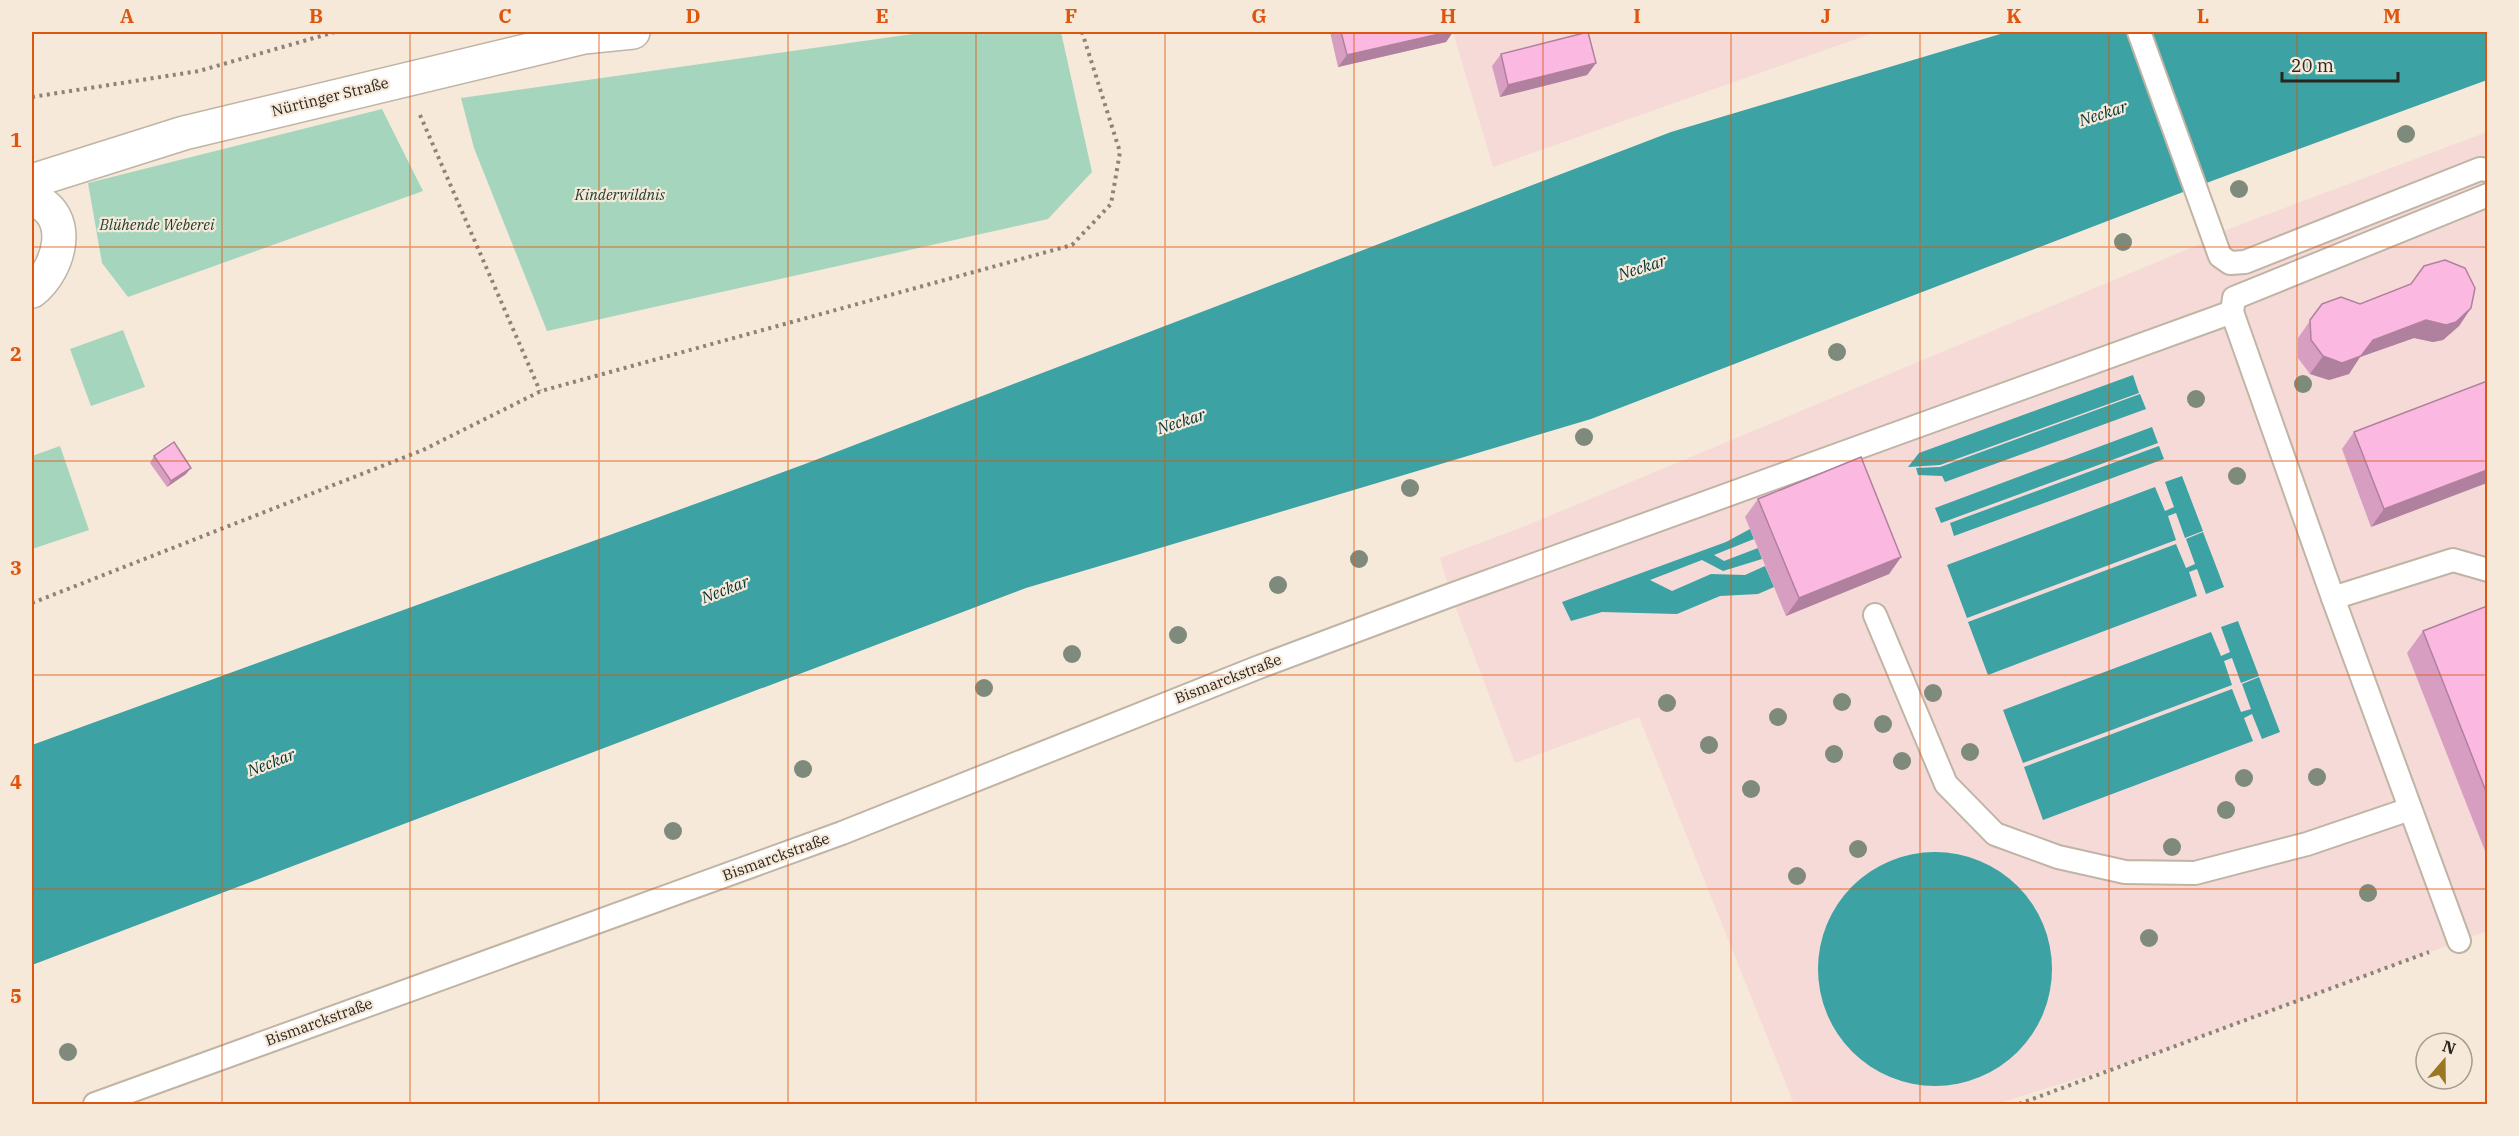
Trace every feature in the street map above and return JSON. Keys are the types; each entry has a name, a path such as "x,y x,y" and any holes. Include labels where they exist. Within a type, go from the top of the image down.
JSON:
{"street":[{"name":"Nürtinger Straße","path":"32,181 184,133 404,78 584,37 633,32"},
{"path":"32,199 39,202 55,219 61,245 49,271 32,291"}],"lane":[{"path":"2139,32 2220,256 2230,264 2245,262 2481,169 2487,170"},
{"path":"2459,941 2333,598 2232,312 2234,298 2487,195"},
{"name":"Bismarckstraße","path":"95,1104 842,833 1259,667 1451,595 2232,312"},
{"path":"2333,598 2453,561 2487,570"},
{"path":"1875,615 1946,783 1995,834 2016,842 2058,857 2125,872 2195,873 2307,844 2410,809"}],"path":[{"path":"32,97 199,71 335,32"},
{"path":"32,603 423,450 541,391 1072,245 1111,204 1120,152 1082,32"},
{"path":"404,78 541,391"},
{"path":"2019,1104 2459,941"}],"shaded area":[{"path":"1453,32 1876,32 1493,167"},
{"path":"2487,132 2487,931 2138,1060 1996,1104 1794,1104 1639,717 1515,763 1451,595 1440,558 1528,525 2205,242 2226,230"}],"green space":[{"name":"Kinderwildnis","path":"927,32 1061,32 1092,172 1048,219 547,331 474,148 461,98"},
{"name":"Blühende Weberei","path":"382,109 423,191 128,297 102,263 88,183"},
{"path":"123,330 145,387 91,406 70,349"},
{"path":"60,446 89,530 32,549 32,456"}],"water":[{"name":"Neckar","path":"2007,32 2487,32 2487,80 2217,179 1591,419 1026,588 32,965 32,745 805,464 1671,132"},
{"path":"2133,375 2139,393 1940,465 1908,467 1919,453"},
{"path":"2140,394 2146,409 1945,482 1942,476 1918,475 1916,468 1940,467"},
{"path":"2152,427 2158,443 1941,523 1935,508"},
{"path":"2159,446 2164,459 1954,536 1950,523"},
{"path":"2182,476 2203,531 2185,538 2176,513 2168,516 2176,540 1967,618 1947,565 2155,487 2165,511 2174,507 2165,482"},
{"path":"1750,529 1754,539 1714,555 1724,561 1758,548 1762,559 1723,571 1702,560 1650,580 1672,591 1711,574 1745,575 1765,566 1774,587 1758,594 1720,596 1677,614 1602,612 1571,621 1562,602 1726,542"},
{"path":"2203,532 2224,587 2206,594 2197,569 2189,572 2197,596 1988,675 1968,622 2176,544 2186,568 2195,564 2186,539"},
{"path":"2238,621 2259,676 2241,683 2232,658 2224,661 2232,685 2023,763 2003,710 2211,632 2221,656 2230,652 2221,627"},
{"path":"2259,677 2280,732 2262,739 2252,714 2244,718 2253,741 2043,820 2024,767 2232,689 2241,712 2251,709 2242,684"},
{"path":"1923,852 1947,852 1990,865 2018,886 2039,914 2050,946 2052,969 2050,992 2039,1024 2018,1052 1990,1073 1969,1081 1947,1086 1923,1086 1880,1073 1861,1060 1844,1043 1831,1024 1823,1003 1818,981 1818,957 1831,914 1844,895 1861,878 1880,865 1901,857"}],"building":[{"path":"1341,32 1448,32 1347,55"},
{"path":"1588,32 1596,63 1508,85 1501,54"},
{"path":"2445,260 2465,268 2475,288 2471,308 2456,322 2446,325 2426,320 2373,340 2361,356 2342,363 2323,356 2311,340 2310,320 2322,304 2341,297 2360,304 2411,284 2424,266"},
{"path":"2487,381 2487,470 2384,509 2354,432"},
{"path":"174,442 191,468 171,481 154,456"},
{"path":"1861,457 1901,557 1799,598 1758,499"},
{"path":"2487,606 2487,794 2423,631"}]}
